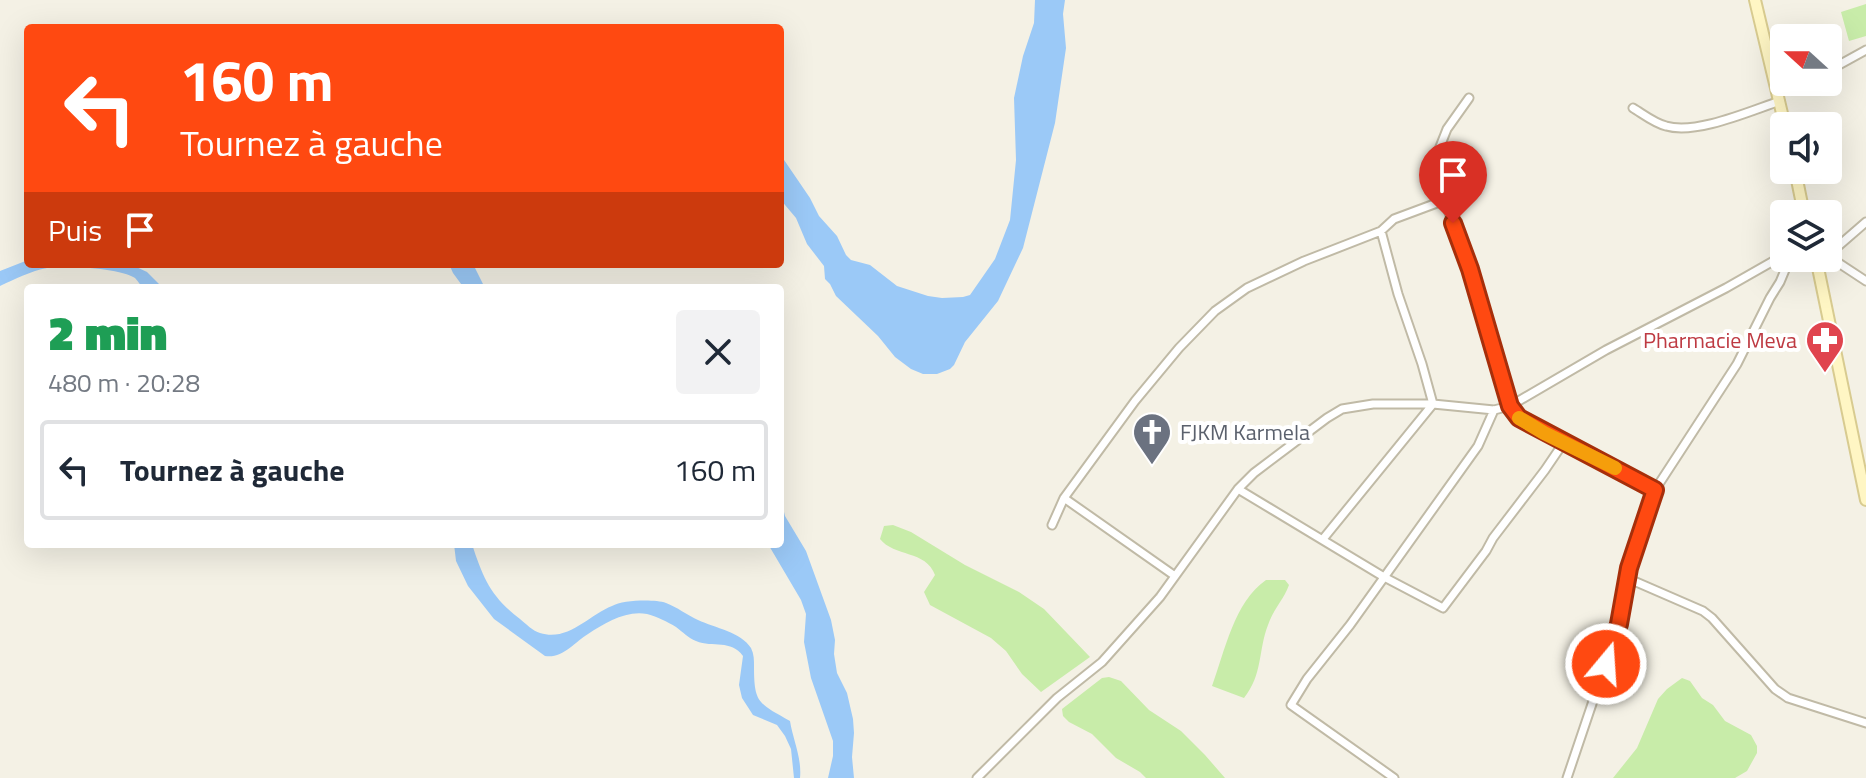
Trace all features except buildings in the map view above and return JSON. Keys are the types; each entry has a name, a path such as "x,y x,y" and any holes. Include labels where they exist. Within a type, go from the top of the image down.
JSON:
{"main road":[{"path":"1755,0 1770,60"},
{"path":"1779,96 1782,112"},
{"path":"1819,272 1866,500"}],"street":[{"path":"1842,63 1866,50"},
{"path":"1633,108 1659,124 1688,128 1706,125 1779,96"},
{"path":"1469,98 1447,129 1432,167 1470,269 1510,406 1519,418 1655,490"},
{"path":"1052,525 1064,498 1135,401 1215,311 1247,288 1304,261 1381,231 1394,219 1445,200"},
{"path":"1842,243 1866,222"},
{"path":"1381,231 1433,404"},
{"path":"977,778 1057,698 1102,662 1160,597 1238,489 1254,473 1327,418 1342,409 1373,404 1433,404 1494,410 1510,406 1606,350 1770,263"},
{"path":"1842,265 1866,281"},
{"path":"1567,778 1619,624 1627,578 1655,490 1737,364 1784,272"},
{"path":"1323,539 1433,404"},
{"path":"1394,778 1291,705 1478,446 1494,410"},
{"path":"1238,489 1384,577 1443,608 1564,442"},
{"path":"1064,498 1175,576"},
{"path":"1627,578 1703,611 1775,689 1788,698 1866,723"}],"green space":[{"path":"1866,4 1866,36 1849,41 1841,12"},
{"path":"893,525 1019,592 1044,609 1090,657 1041,692 991,638 930,605 924,592 935,575 931,567 917,557 893,549 880,539 884,526"},
{"path":"1266,580 1285,580 1289,585 1270,620 1254,680 1244,698 1212,686 1238,614 1255,589"},
{"path":"1102,678 1121,681 1149,710 1181,731 1225,778 1146,778 1116,758 1092,734 1063,716 1062,709"},
{"path":"1682,678 1690,681 1725,721 1751,735 1757,753 1747,771 1735,778 1613,778 1637,748 1658,699"}],"water":[{"path":"1035,0 1065,0 1066,48 1055,123 1023,248 998,301 965,342 954,365 937,374 923,374 895,357 836,296 825,279 824,266 807,244 796,218 784,204 784,160 851,260 870,265 897,286 928,296 970,295 995,259 1010,220 1016,160 1014,98 1034,23"},
{"path":"24,262 24,268 48,268 0,286 0,271"},
{"path":"92,268 138,268 159,284 140,284 135,278"},
{"path":"451,268 475,268 483,284 461,284"},
{"path":"784,512 806,551 831,620 837,673 847,693 853,719 854,778 828,778 833,741 811,678 804,642 806,614 770,548 784,548"},
{"path":"454,548 473,548 484,577 495,595 510,611 540,633 560,634 617,604 647,601 666,603 741,638 753,652 755,688 760,701 790,721 799,756 800,778 794,778 791,749 785,736 777,725 753,715 742,698 739,685 743,656 733,647 696,641 666,621 639,613 616,618 563,652 545,656 494,619 468,586 456,561"}],"slow traffic":[{"path":"1519,418 1615,468"}],"place":[{"name":"Pharmacie Meva","path":"1825,374"},
{"name":"FJKM Karmela","path":"1152,466"}],"route":[{"path":"1453,223 1470,269 1510,406 1519,418 1655,490 1629,568 1619,624 1606,664"}]}
